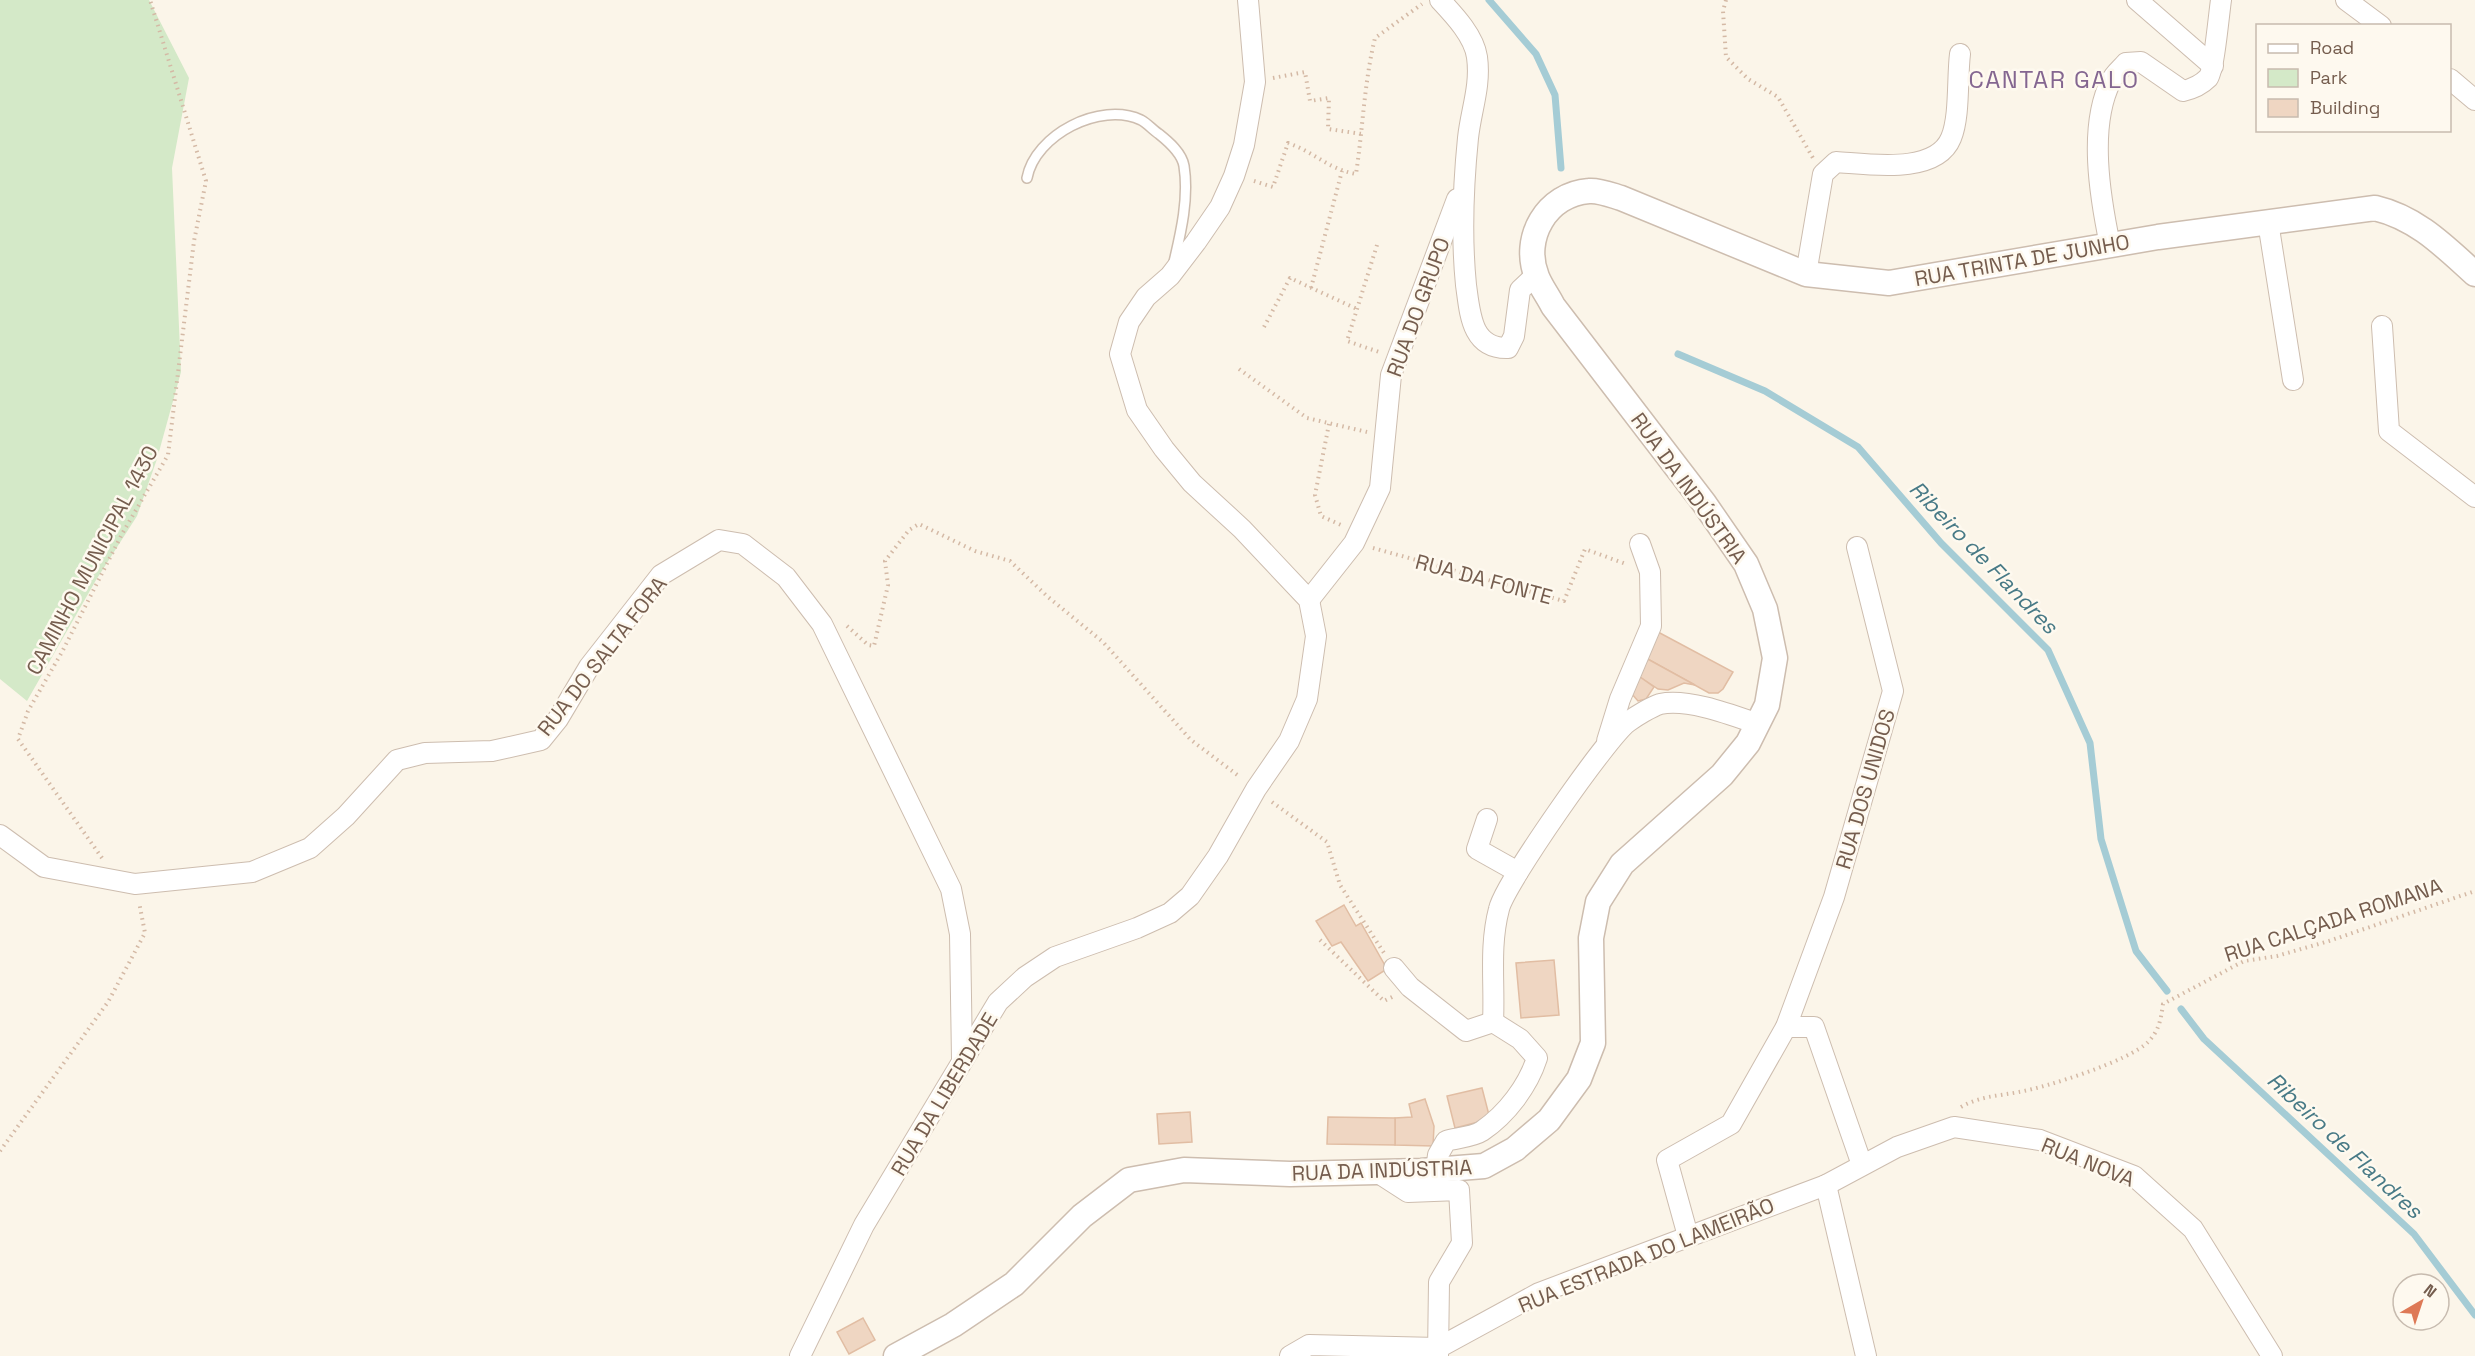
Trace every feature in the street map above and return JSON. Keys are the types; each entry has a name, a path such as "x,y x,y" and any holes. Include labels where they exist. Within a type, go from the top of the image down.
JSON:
{"street":[{"path":"1248,0 1255,82 1244,145 1234,176 1220,207 1170,276 1140,305 1130,322 1120,354 1137,410 1192,483 1242,529 1309,600"},
{"path":"1440,0 1458,20 1477,54 1478,93 1468,134 1461,240 1470,317 1480,338 1495,349 1508,348 1514,336 1520,290 1536,275"},
{"path":"2137,0 2212,66"},
{"path":"2110,245 2102,208 2098,134 2103,100 2112,78 2126,63 2141,62 2183,91 2193,89 2209,77 2221,0"},
{"path":"2346,0 2378,24"},
{"path":"1806,274 1823,174 1836,162 1885,165 1925,161 1943,152 1952,136 1960,54"},
{"path":"2451,81 2475,100"},
{"name":"RUA DO GRUPO","path":"1309,600 1358,536 1380,488 1391,375 1464,183"},
{"name":"RUA TRINTA DE JUNHO","path":"1562,197 1590,190 1621,198 1806,274 1889,283 2110,245 2375,208 2398,213 2431,233 2475,274"},
{"name":"RUA DA INDÚSTRIA","path":"896,1356 953,1324 1014,1284 1082,1216 1128,1180 1184,1170 1290,1174 1436,1170 1484,1166 1505,1155 1549,1120 1579,1079 1593,1043 1591,938 1598,902 1622,864 1722,776 1748,743 1767,705 1776,658 1765,609 1746,564 1704,503 1553,306 1536,275 1533,249 1539,220 1562,197"},
{"path":"2268,222 2293,380"},
{"path":"2382,326 2389,431 2475,497"},
{"name":"RUA DO SALTA FORA","path":"0,835 44,867 135,884 252,872 310,848 346,816 397,760 425,753 492,751 541,740 558,719 589,667 661,575 719,540 743,544 786,577 822,624 951,889 960,934 962,1059"},
{"path":"1605,746 1620,699 1651,626 1650,572 1640,544"},
{"name":"RUA DOS UNIDOS","path":"1688,1236 1667,1160 1731,1124 1786,1027 1834,897 1893,691 1857,547"},
{"name":"RUA DA LIBERDADE","path":"800,1356 864,1225 904,1162 962,1059 998,1002 1025,977 1055,957 1137,928 1170,913 1190,896 1218,856 1256,789 1289,741 1307,699 1316,636 1309,600"},
{"path":"1493,1023 1492,946 1499,906 1518,872 1605,746 1628,722 1661,704 1707,706 1758,724"},
{"path":"1487,819 1477,849 1518,872"},
{"path":"1394,968 1410,987 1467,1031 1493,1023 1520,1039 1536,1058 1530,1078 1512,1102 1481,1132 1446,1141 1438,1155 1436,1170"},
{"path":"1786,1027 1814,1027 1862,1166"},
{"name":"RUA NOVA","path":"1862,1166 1897,1147 1954,1127 2040,1140 2134,1176 2193,1228 2272,1356"},
{"name":"RUA ESTRADA DO LAMEIRÃO","path":"1290,1356 1309,1345 1443,1353 1539,1293 1826,1185 1862,1166"},
{"path":"1377,1172 1408,1192 1459,1190 1462,1243 1439,1282 1443,1353"},
{"path":"1826,1185 1866,1356"}],"lane":[{"path":"1027,178 1029,169 1038,154 1050,140 1068,127 1086,118 1119,116 1140,120 1171,143 1184,164 1185,198 1170,276"}],"path":[{"name":"CAMINHO MUNICIPAL 1430","path":"104,862 18,739 28,711 62,652 122,534 168,455 194,241 206,181 150,0"},
{"path":"1234,176 1273,187 1288,143 1306,150 1329,167 1356,174 1367,73 1375,38 1428,0"},
{"path":"1726,0 1723,11 1726,57 1748,79 1778,97 1823,174"},
{"path":"1255,82 1305,72 1310,100 1329,98 1328,129 1362,134"},
{"path":"1311,288 1342,171"},
{"path":"1377,245 1347,341 1397,357"},
{"path":"1264,327 1290,278 1358,309"},
{"path":"1239,369 1307,418 1385,435"},
{"path":"1329,424 1315,495 1321,516 1358,536"},
{"path":"844,623 868,645 874,646 888,585 885,561 909,530 919,524 975,551 1010,561 1048,597 1103,642 1191,740 1327,842 1340,885 1394,968"},
{"name":"RUA DA FONTE","path":"1358,536 1564,601 1585,549 1650,572"},
{"path":"0,1151 108,1002 145,933 135,884"},
{"name":"RUA CALÇADA ROMANA","path":"1937,1133 1948,1114 1977,1098 2049,1085 2123,1059 2148,1042 2161,1024 2163,1004 2244,961 2277,956 2329,941 2475,891"},
{"path":"1320,940 1384,1001 1410,987"}],"green space":[{"path":"0,0 149,0 189,78 172,168 181,372 157,459 137,516 96,580 27,701 0,679"}],"building":[{"path":"1658,632 1733,672 1723,689 1718,693 1709,693 1644,657"},
{"path":"1644,657 1695,685 1684,683 1668,690 1658,689 1640,677"},
{"path":"1640,677 1654,687 1646,699 1638,701 1631,693"},
{"path":"1344,905 1356,926 1361,923 1387,969 1368,981 1341,942 1332,946 1316,921"},
{"path":"1554,960 1559,1015 1521,1018 1516,963"},
{"path":"1482,1088 1490,1119 1455,1128 1447,1096"},
{"path":"1425,1099 1434,1126 1433,1146 1395,1145 1395,1118 1412,1117 1409,1104"},
{"path":"1190,1112 1192,1142 1159,1144 1157,1114"},
{"path":"1328,1117 1395,1118 1395,1145 1327,1144"},
{"path":"863,1318 875,1340 849,1354 837,1332"}],"waterway":[{"path":"1489,0 1536,54 1555,95 1561,168"},
{"name":"Ribeiro de Flandres","path":"1678,354 1765,391 1858,447 1941,543 2048,650 2090,743 2101,839 2136,951 2167,991"},
{"name":"Ribeiro de Flandres","path":"2181,1009 2204,1039 2414,1234 2475,1315"}],"district":[{"name":"CANTAR GALO","path":"2054,79"}]}
